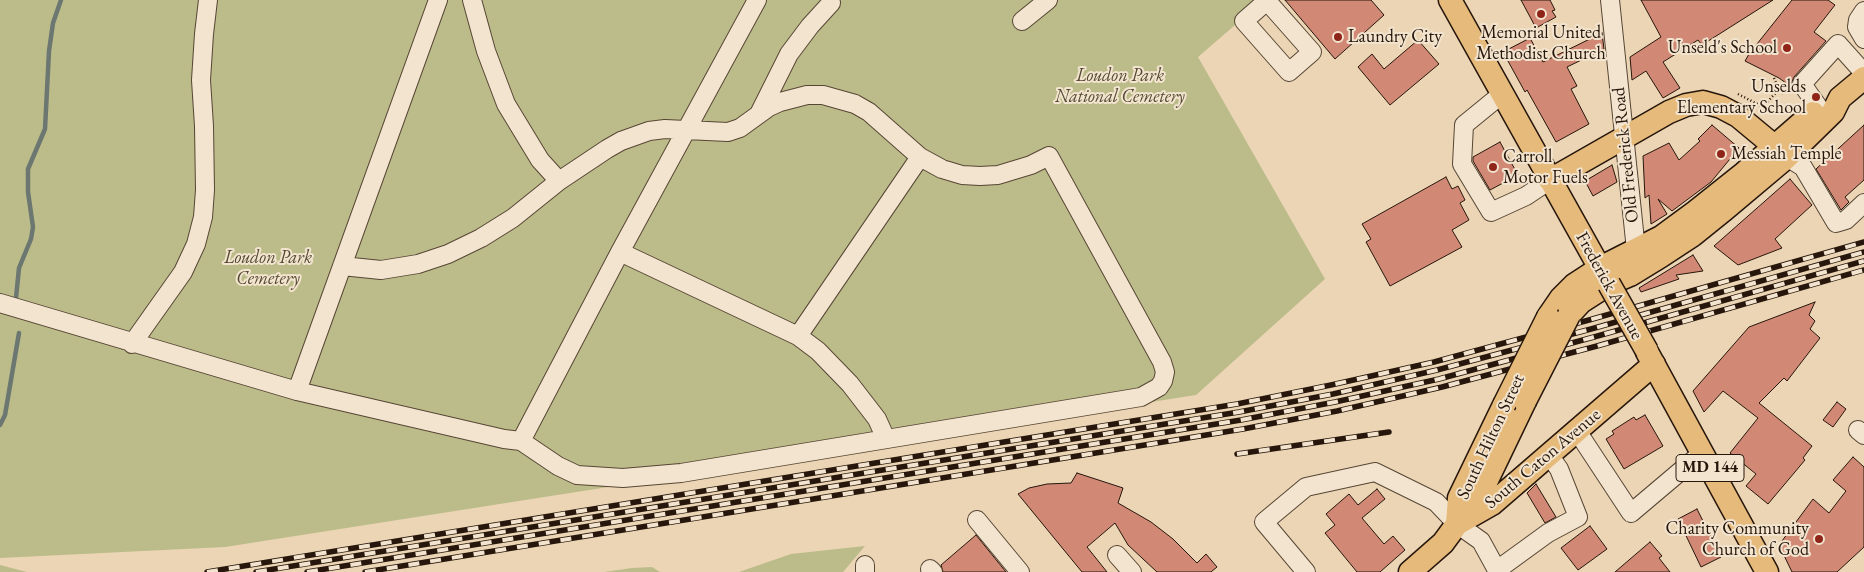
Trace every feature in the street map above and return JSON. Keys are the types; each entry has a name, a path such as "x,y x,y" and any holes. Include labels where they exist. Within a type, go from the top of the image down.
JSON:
{"main road":[{"name":"Frederick Avenue","path":"1450,0 1767,572"},
{"name":"South Hilton Street","path":"1457,524 1459,498 1514,403 1559,316 1561,298 1574,285 1604,276 1630,274 1693,235 1780,152 1819,108 1826,102 1840,98 1864,78"},
{"name":"South Hilton Street","path":"1604,276 1636,250 1660,237 1744,173 1780,152 1834,112 1840,98"},
{"path":"1550,180 1670,112 1686,105 1703,102 1721,107 1738,116 1780,152"},
{"name":"South Caton Avenue","path":"1410,572 1442,544 1457,524 1492,504 1549,455 1650,358"}],"street":[{"path":"132,344 183,272 196,244 203,217 205,154 201,80 208,0"},
{"path":"297,391 438,0"},
{"path":"472,0 486,51 506,104 540,160 558,181"},
{"path":"521,440 620,252 757,0"},
{"path":"1022,21 1048,0"},
{"name":"Old Frederick Road","path":"1610,0 1636,250"},
{"path":"758,116 789,54 832,1"},
{"path":"1864,11 1858,20 1857,28 1864,39"},
{"path":"1819,108 1802,84 1838,44 1864,73"},
{"path":"1502,94 1464,125 1462,164 1491,212 1526,196 1550,180"},
{"path":"0,303 132,344 297,391 504,439 521,440 558,466 576,475 623,478 681,473 1141,397 1159,387 1165,372 1162,362 1048,156 1013,171 998,175 962,175 942,169 920,157 869,112 855,104 838,98 815,95 792,98 769,107 740,128 728,132 665,129 649,131 622,141 558,181 513,218 481,238 448,254 418,264 381,270 342,266"},
{"path":"1780,152 1803,166 1836,223 1846,220 1864,203"},
{"path":"798,336 920,157"},
{"path":"620,252 798,336 818,351 850,384 877,419 886,439"},
{"path":"1577,430 1631,513 1702,453"},
{"path":"1306,572 1264,522 1306,487 1375,472 1436,502 1457,524 1481,541 1497,571 1548,533 1578,517 1559,469 1549,455"},
{"path":"977,520 1020,572"},
{"path":"1117,555 1132,572"}],"path":[{"path":"1774,78 1779,89 1785,95"},
{"path":"1738,94 1762,107 1779,89"}],"green space":[{"name":"Loudon Park Cemetery","path":"0,0 1264,0 1198,57 1325,279 1196,395 225,547 0,558"},
{"path":"865,546 843,572 739,572 791,554"},
{"path":"0,565 27,572 0,572"},
{"path":"652,567 660,572 604,572 632,568"}],"building":[{"name":"Laundry City","path":"1285,0 1371,0 1384,15 1335,59"},
{"name":"Memorial United Methodist Church","path":"1521,0 1550,0 1555,10 1552,11 1556,17 1536,28"},
{"path":"1641,0 1773,0 1702,45 1698,40 1663,62 1680,88 1663,98 1646,71 1632,80 1630,57 1661,37"},
{"name":"Unseld's School","path":"1792,0 1828,0 1835,5 1814,32 1826,41 1794,77 1790,86 1779,78 1745,61"},
{"path":"1602,33 1604,49 1567,67 1577,86 1571,89 1589,124 1556,142 1503,52 1530,38 1543,62"},
{"path":"1418,40 1439,64 1390,105 1358,67 1372,54 1384,69"},
{"path":"1712,125 1739,148 1711,182 1672,211 1658,199 1667,214 1651,224 1649,195 1645,198 1643,156 1669,143 1679,160 1700,141 1698,139"},
{"path":"1864,125 1864,180 1845,197 1849,202 1841,210 1816,169"},
{"name":"Carroll Motor Fuels","path":"1500,142 1518,175 1490,190 1473,161 1473,157"},
{"path":"1612,165 1617,182 1593,196 1585,181"},
{"path":"1446,177 1452,189 1458,186 1465,200 1460,203 1469,220 1452,230 1462,247 1390,286 1366,242 1371,239 1362,224"},
{"path":"1790,179 1812,205 1775,239 1782,248 1738,265 1714,246"},
{"path":"1693,255 1703,271 1676,275 1679,279 1641,292 1639,288"},
{"path":"1815,302 1809,315 1815,321 1810,329 1820,338 1787,381 1784,378 1759,403 1812,446 1803,458 1805,460 1768,504 1746,486 1756,474 1730,453 1758,418 1723,391 1704,412 1693,391 1749,327"},
{"path":"1837,402 1846,409 1833,427 1823,420"},
{"path":"1645,415 1663,446 1624,469 1606,439 1614,434 1612,431 1634,417 1636,420"},
{"path":"1853,457 1864,467 1864,547 1837,572 1792,572 1779,545 1813,499 1829,513 1846,491 1833,480"},
{"path":"1077,473 1123,488 1118,503 1151,522 1173,539 1197,563 1206,554 1217,567 1211,572 1157,572 1128,545 1115,523 1087,547 1107,572 1082,572 1018,494 1029,488 1047,484 1071,483"},
{"path":"1536,484 1556,517 1545,523 1527,493"},
{"path":"1377,489 1385,499 1362,518 1384,544 1393,536 1405,550 1380,572 1357,572 1325,533 1335,525 1326,514 1349,494 1358,505"},
{"path":"1697,509 1721,557 1701,567 1678,519"},
{"path":"1590,526 1607,549 1578,570 1561,548"},
{"path":"976,535 1006,572 943,572 941,565"},
{"path":"1650,542 1662,556 1659,558 1670,572 1615,572"}],"waterway":[{"path":"16,298 19,268 31,239 33,227 28,192 28,169 45,129 49,51 53,23 61,0"},
{"path":"0,425 5,415 19,333"}],"railway":[{"path":"207,572 1237,404 1434,362 1864,242"},
{"path":"256,572 1239,412 1333,394 1437,370 1591,329 1864,252"},
{"path":"307,572 1241,420 1335,402 1439,379 1864,261"},
{"path":"365,572 1243,429 1337,411 1442,387 1597,346 1864,270"},
{"path":"1237,454 1389,432"}],"place":[{"name":"Memorial United Methodist Church","path":"1541,14"},
{"name":"Laundry City","path":"1338,37"},
{"name":"Unseld's School","path":"1787,48"},
{"name":"Unselds Elementary School","path":"1816,97"},
{"name":"Messiah Temple","path":"1721,154"},
{"name":"Carroll Motor Fuels","path":"1493,167"},
{"name":"Charity Community Church of God","path":"1819,539"}],"park label":[{"name":"Loudon Park National Cemetery","path":"1120,86"}]}
